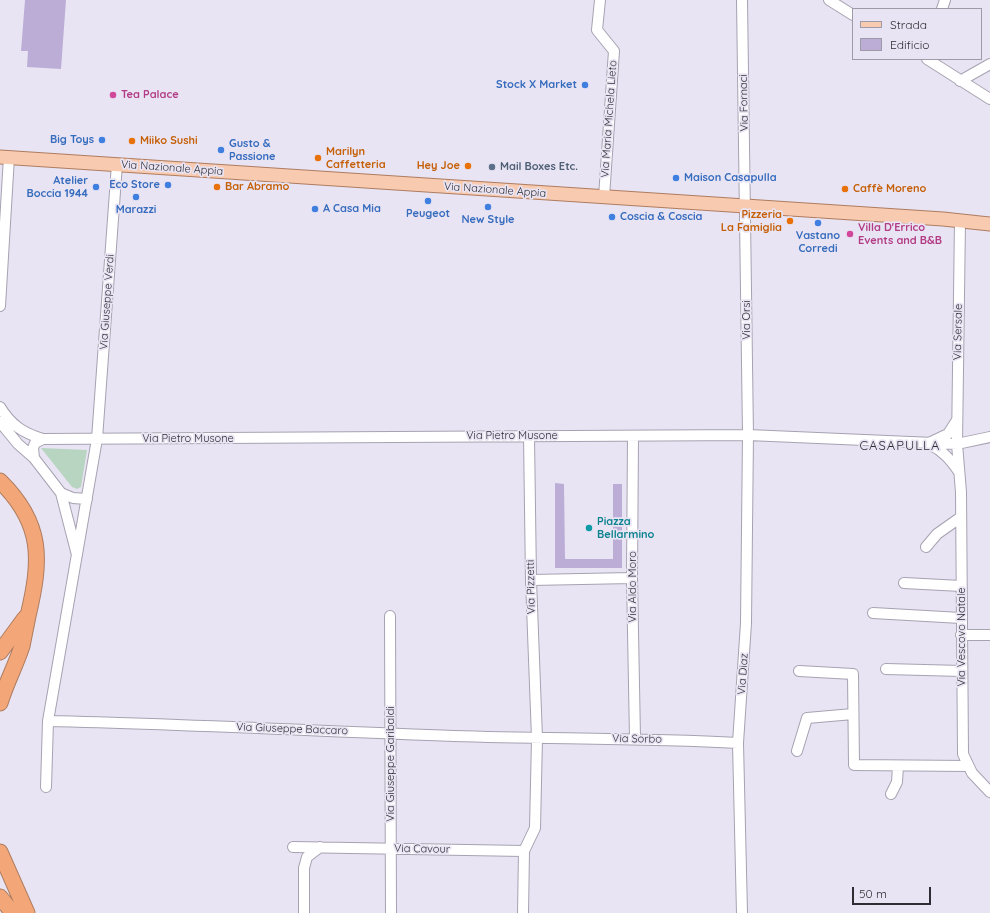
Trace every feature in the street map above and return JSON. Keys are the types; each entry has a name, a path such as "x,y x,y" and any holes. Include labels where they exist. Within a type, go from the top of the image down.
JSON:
{"highway":[{"path":"0,481 20,506 29,522 34,538 38,567 34,594 28,614 22,645 0,702"},
{"path":"0,652 28,614"},
{"path":"0,852 27,913"},
{"path":"0,897 13,913"}],"main road":[{"name":"Via Nazionale Appia","path":"5,157 960,220 990,224"}],"street":[{"name":"Via Maria Michela Lieto","path":"600,0 597,30 614,51 604,197"},
{"name":"Via Fornaci","path":"742,0 746,206"},
{"path":"829,0 852,14"},
{"path":"928,60 990,99"},
{"path":"960,81 990,64"},
{"path":"0,306 5,157"},
{"name":"Via Giuseppe Verdi","path":"97,439 117,164"},
{"name":"Via Orsi","path":"746,206 748,434"},
{"name":"Via Sersale","path":"957,444 960,220"},
{"name":"Via Pietro Musone","path":"0,407 14,426 27,434 43,439 748,434 957,444 990,437"},
{"name":"Via Pietro Musone","path":"928,443 941,439 948,434 957,420"},
{"path":"0,422 18,444 34,458 61,493 77,555"},
{"name":"Via Diaz","path":"742,913 738,743 746,623 748,434"},
{"path":"0,436 18,444"},
{"name":"Via Pizzetti","path":"524,850 535,828 537,738 531,580 529,436"},
{"name":"Via Aldo Moro","path":"633,436 632,578 635,738"},
{"path":"34,458 33,448 35,443 43,439"},
{"path":"46,787 48,721 97,439"},
{"path":"928,443 941,450 949,457 960,474"},
{"name":"Via Vescovo Natale","path":"957,444 960,474 961,517 963,754 972,774 990,792"},
{"path":"61,493 73,498 87,499"},
{"path":"926,547 938,534 961,517"},
{"path":"531,580 632,578"},
{"path":"904,583 961,586"},
{"path":"873,613 961,618"},
{"name":"Via Giuseppe Garibaldi","path":"390,616 391,913"},
{"path":"961,635 990,635"},
{"path":"886,669 962,671"},
{"path":"799,671 853,674 854,765 968,766"},
{"path":"797,751 807,718 853,714"},
{"name":"Via Giuseppe Baccaro","path":"48,721 537,738"},
{"name":"Via Sorbo","path":"537,738 635,738 738,743"},
{"path":"891,794 897,782 898,766"},
{"name":"Via Cavour","path":"293,847 524,850"},
{"path":"304,913 304,868 307,857 320,847"},
{"path":"523,913 524,850"}],"green space":[{"path":"41,448 87,450 81,487 77,489 72,487"}],"building":[{"path":"25,0 66,0 61,69 27,67 28,51 21,51"},
{"path":"555,483 564,484 565,559 613,559 613,484 622,484 622,568 555,568"}],"place":[{"name":"Stock X Market","path":"585,85"},
{"name":"Tea Palace","path":"113,95"},
{"name":"Big Toys","path":"102,140"},
{"name":"Miiko Sushi","path":"132,141"},
{"name":"Gusto & Passione","path":"221,150"},
{"name":"Marilyn Caffetteria","path":"318,158"},
{"name":"Hey Joe","path":"468,166"},
{"name":"Mail Boxes Etc.","path":"492,167"},
{"name":"Maison Casapulla","path":"676,178"},
{"name":"Eco Store","path":"168,185"},
{"name":"Atelier Boccia 1944","path":"96,187"},
{"name":"Bar Abramo","path":"217,187"},
{"name":"Caffè Moreno","path":"845,189"},
{"name":"Marazzi","path":"136,197"},
{"name":"Peugeot","path":"428,201"},
{"name":"New Style","path":"488,207"},
{"name":"A Casa Mia","path":"315,209"},
{"name":"Coscia & Coscia","path":"612,217"},
{"name":"Pizzeria La Famiglia","path":"790,221"},
{"name":"Vastano Corredi","path":"818,223"},
{"name":"Villa D'Errico Events and B&B","path":"850,234"},
{"name":"Piazza Bellarmino","path":"589,528"}],"district":[{"name":"CASAPULLA","path":"900,446"}]}
